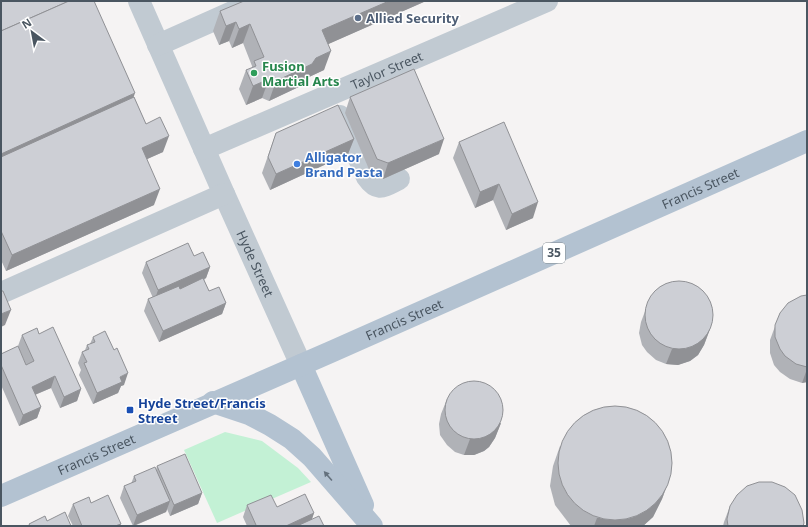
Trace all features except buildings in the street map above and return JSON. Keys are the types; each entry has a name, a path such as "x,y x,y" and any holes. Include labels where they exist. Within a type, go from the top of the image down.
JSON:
{"main road":[{"name":"Francis Street","path":"1,496 807,141"},
{"name":"Hyde Street","path":"301,365 372,526"},
{"path":"213,402 249,414 292,439 312,457 372,526"}],"street":[{"name":"Hyde Street","path":"139,1 301,365"},
{"path":"158,45 256,1"},
{"name":"Taylor Street","path":"204,150 547,1"},
{"path":"330,95 366,177 371,184 376,187 382,187 399,179"},
{"path":"1,293 224,194"}],"green space":[{"path":"225,432 262,441 298,468 311,482 217,523 184,450"}],"place":[{"name":"Allied Security","path":"358,18"},
{"name":"Fusion Martial Arts","path":"254,73"},
{"name":"Alligator Brand Pasta","path":"297,164"},
{"name":"Hyde Street/Francis Street","path":"130,410"}]}
